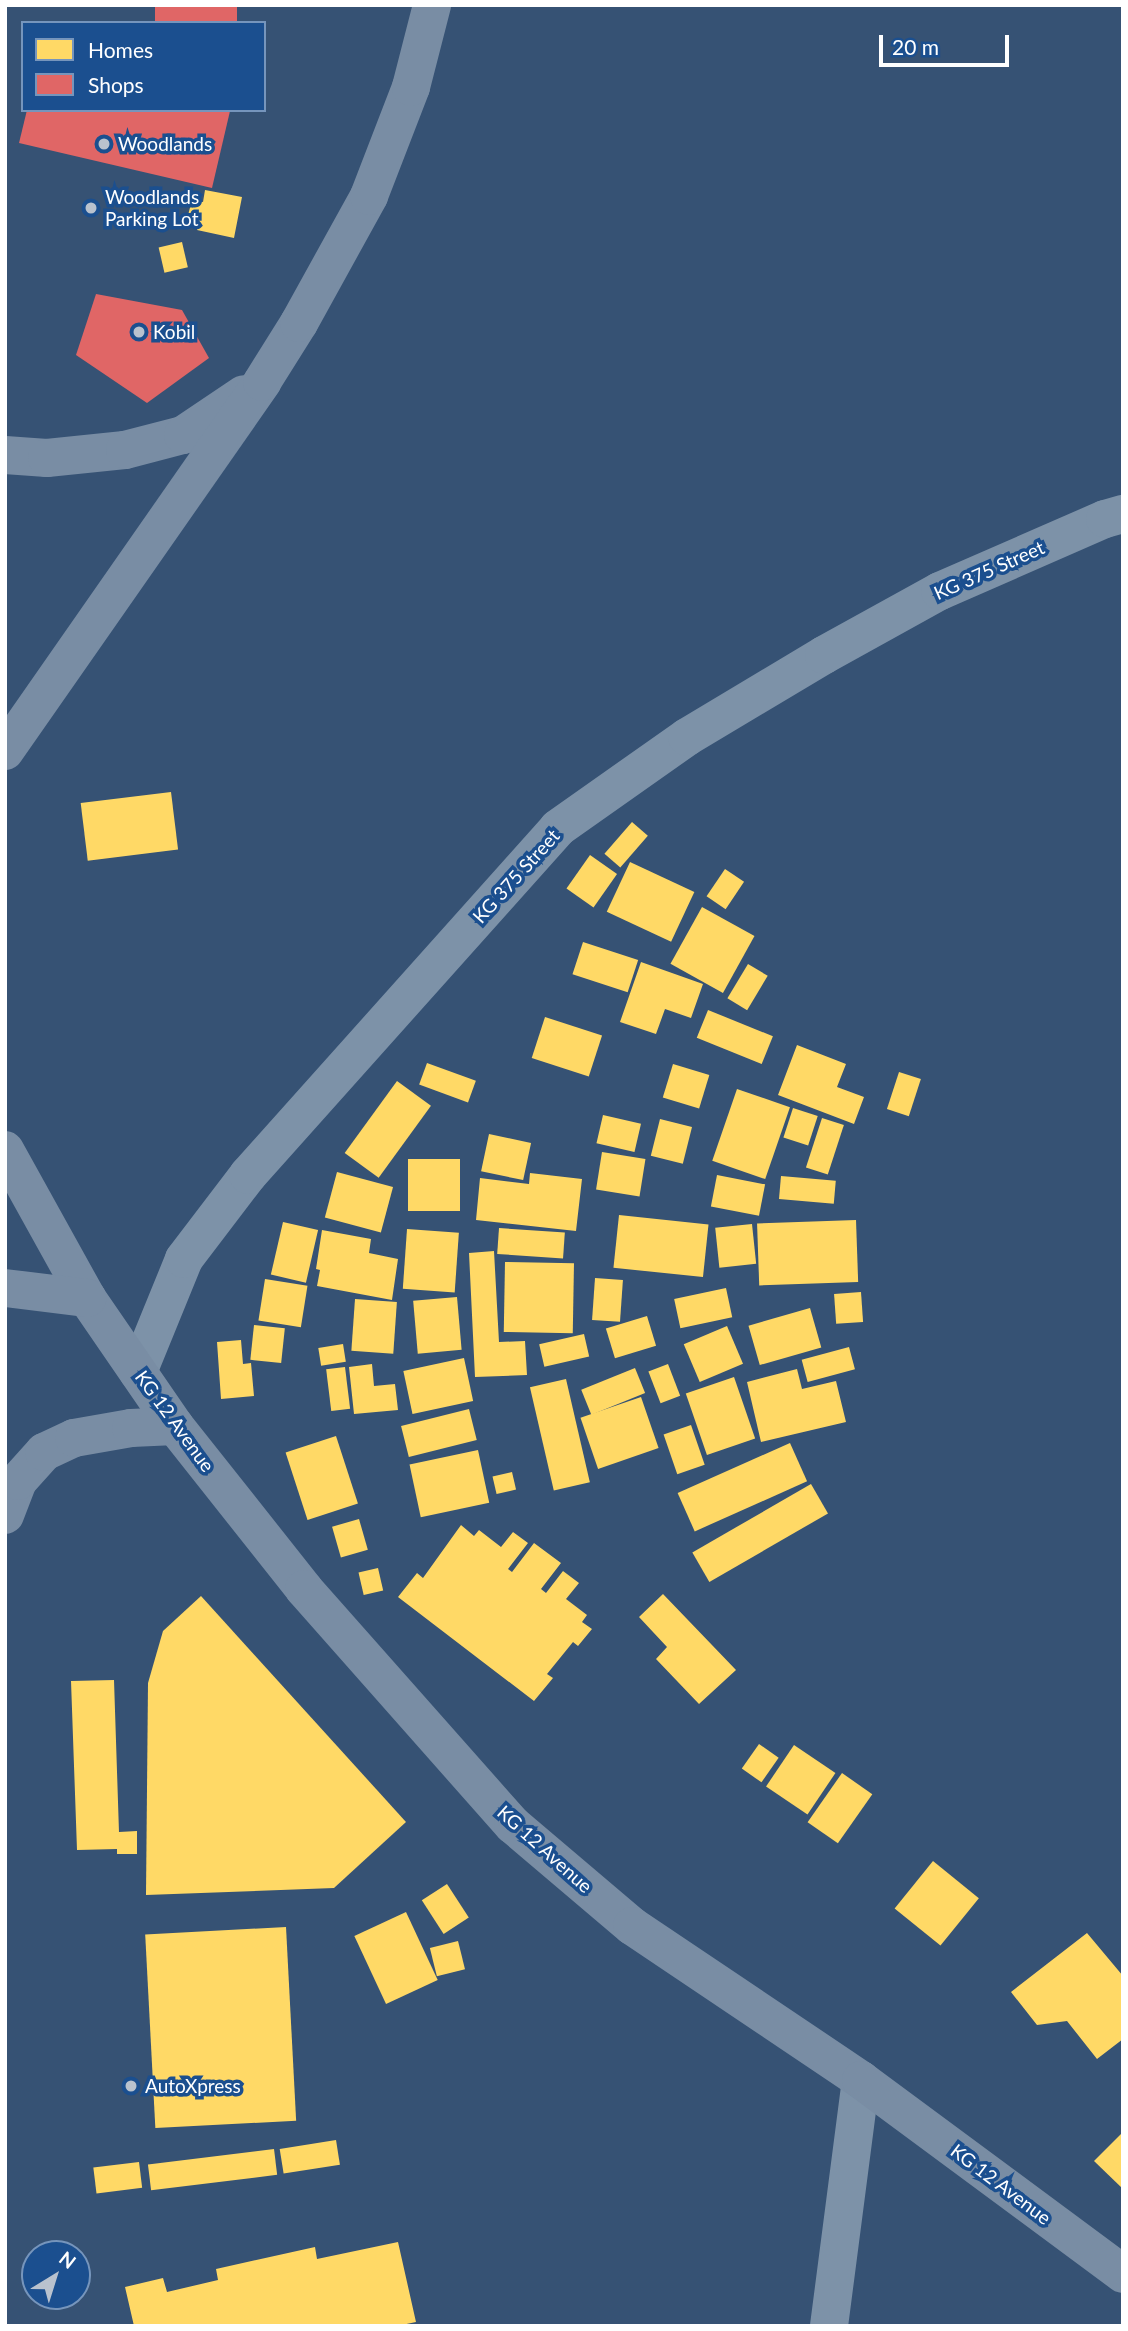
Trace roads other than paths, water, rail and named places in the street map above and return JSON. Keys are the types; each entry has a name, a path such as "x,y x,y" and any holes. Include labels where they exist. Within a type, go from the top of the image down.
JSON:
{"main road":[{"path":"5,751 299,323 369,195 411,87 432,5"},
{"path":"5,455 47,458 125,450 183,435 261,382"},
{"name":"KG 12 Avenue","path":"5,1150 87,1298 175,1426 304,1590 513,1825 632,1926 861,2080 1123,2274"},
{"path":"5,1288 87,1298"},
{"path":"5,1515 18,1481 44,1452 74,1438 131,1428 175,1426"}],"street":[{"name":"KG 375 Street","path":"138,1372 184,1259 240,1186 558,828 687,737 870,629 940,591 1105,519 1123,514"},
{"path":"829,2326 861,2080"}],"place":[{"name":"Woodlands","path":"104,144"},
{"name":"Woodlands Parking Lot","path":"91,208"},
{"name":"Kobil","path":"139,332"},
{"name":"AutoXpress","path":"131,2086"}]}
